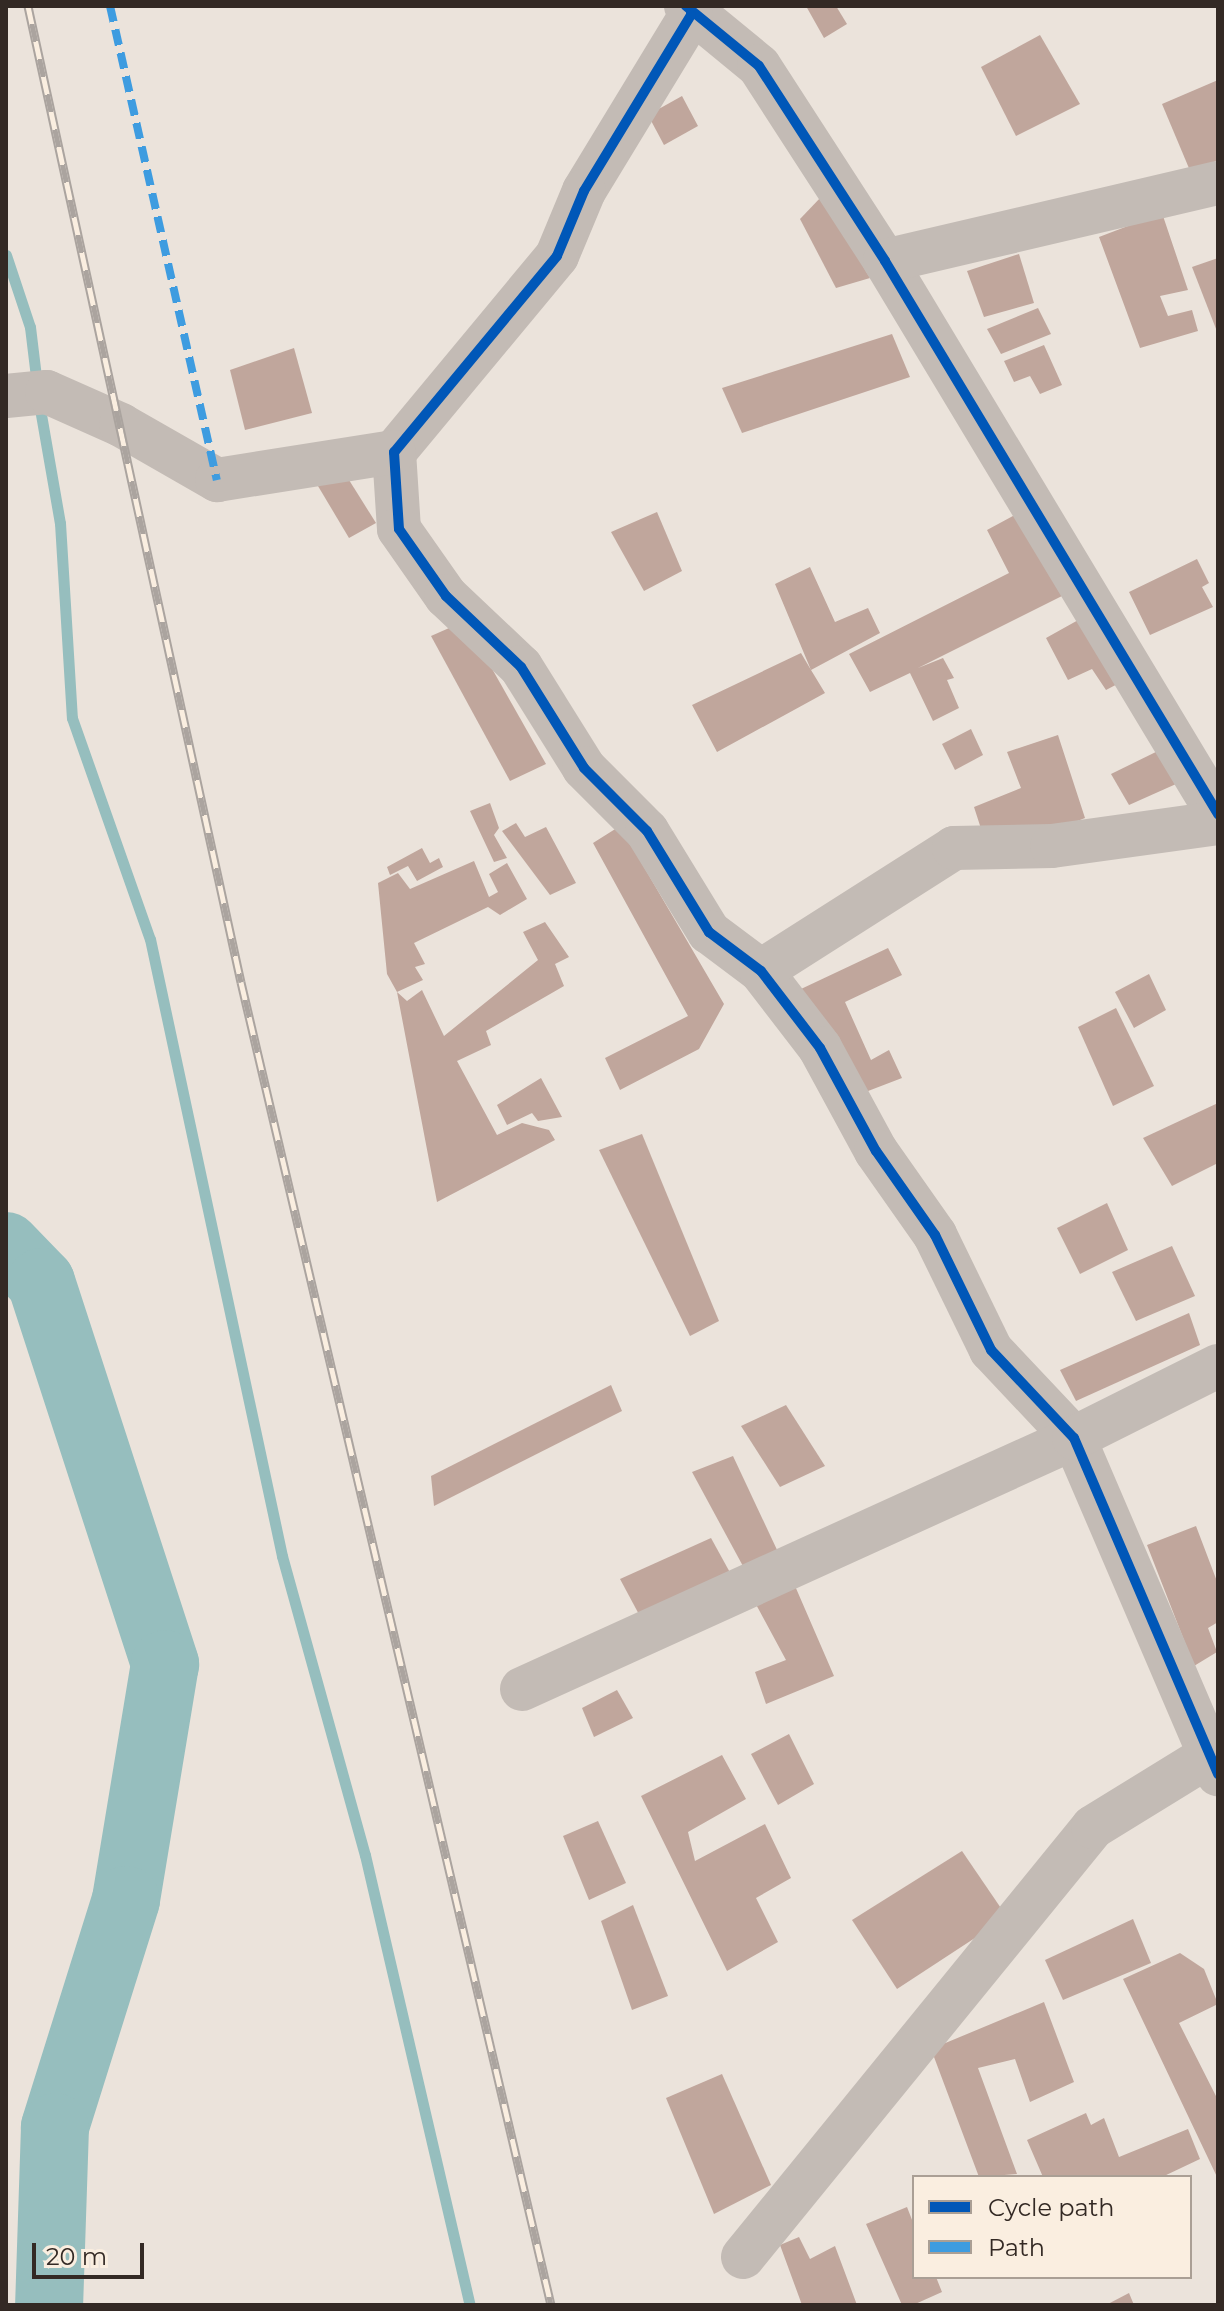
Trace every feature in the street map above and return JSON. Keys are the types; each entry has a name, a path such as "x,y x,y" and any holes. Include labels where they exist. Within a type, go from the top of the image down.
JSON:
{"street":[{"path":"25,394 121,425 217,480 394,452 557,256 584,191 690,9 759,66 885,261 1218,814"},
{"path":"885,261 1218,183"},
{"path":"394,452 399,529 430,574 446,596 521,667 584,768 647,831 709,932 761,971 820,1048 876,1151 935,1235 991,1350 1074,1438 1213,1766 1093,1827 743,2257"},
{"path":"761,971 954,848 1052,846 1218,823"},
{"path":"522,1689 1074,1438 1218,1366"}],"building":[{"path":"806,6 836,6 847,24 824,38"},
{"path":"1040,35 1080,104 1016,136 981,67"},
{"path":"1218,80 1218,160 1191,173 1162,104"},
{"path":"682,96 698,126 664,145 648,115"},
{"path":"822,196 870,278 836,288 800,219"},
{"path":"1162,213 1188,290 1160,296 1168,316 1192,310 1198,331 1140,348 1099,237"},
{"path":"1019,254 1034,303 984,317 967,271"},
{"path":"1218,258 1218,334 1192,267"},
{"path":"1038,308 1051,334 1001,354 987,329"},
{"path":"892,334 910,377 742,433 722,388"},
{"path":"1044,345 1062,385 1040,394 1030,376 1014,382 1004,361"},
{"path":"294,348 312,413 245,430 230,370"},
{"path":"344,472 376,523 349,538 315,481"},
{"path":"1022,511 1068,593 918,668 943,658 954,678 947,680 959,708 933,721 910,673 870,692 849,654 1009,573 987,530"},
{"path":"657,512 682,571 644,591 611,532"},
{"path":"1197,559 1209,583 1202,587 1213,607 1150,635 1129,592"},
{"path":"810,567 835,622 868,608 880,633 811,670 775,584"},
{"path":"1089,614 1127,679 1106,690 1092,669 1068,680 1046,638"},
{"path":"465,621 546,764 510,781 431,636"},
{"path":"801,653 825,693 717,752 692,705"},
{"path":"971,729 983,755 955,770 942,744"},
{"path":"1058,735 1085,818 1027,841 984,838 974,807 1021,788 1007,752"},
{"path":"1166,747 1185,780 1129,805 1111,774"},
{"path":"490,803 499,828 494,835 507,858 494,862 470,811"},
{"path":"516,823 525,837 546,827 576,883 550,895 502,831"},
{"path":"620,826 724,1004 699,1049 620,1090 605,1058 688,1016 593,843"},
{"path":"422,848 430,863 439,858 443,867 417,881 408,866 390,875 387,867"},
{"path":"474,861 489,897 498,892 489,874 507,863 527,899 500,915 488,907 414,943 425,964 415,967 423,980 397,992 387,974 378,883 398,873 410,889"},
{"path":"545,922 569,957 555,964 564,986 486,1031 491,1045 457,1061 497,1135 522,1123 549,1130 555,1140 437,1202 397,992 407,1001 422,990 444,1036 538,960 523,932"},
{"path":"888,948 902,975 845,1002 871,1060 889,1050 902,1078 855,1096 801,989"},
{"path":"1149,974 1166,1010 1134,1028 1115,992"},
{"path":"1116,1008 1154,1086 1113,1106 1078,1027"},
{"path":"541,1078 562,1117 538,1121 532,1113 507,1125 497,1105"},
{"path":"1218,1103 1218,1163 1172,1186 1143,1138"},
{"path":"642,1134 719,1321 690,1336 599,1150"},
{"path":"1107,1203 1128,1250 1080,1274 1057,1228"},
{"path":"1172,1246 1195,1296 1136,1321 1112,1272"},
{"path":"1189,1313 1200,1345 1076,1401 1060,1370"},
{"path":"611,1385 622,1411 434,1506 431,1476"},
{"path":"786,1405 825,1466 780,1487 741,1426"},
{"path":"733,1456 778,1552 744,1568 692,1472"},
{"path":"1196,1526 1218,1584 1218,1622 1208,1628 1217,1652 1194,1666 1147,1545"},
{"path":"711,1538 733,1578 642,1620 620,1579"},
{"path":"792,1579 834,1676 766,1704 755,1672 786,1660 752,1597"},
{"path":"617,1690 633,1718 594,1737 582,1708"},
{"path":"789,1734 814,1784 778,1805 751,1754"},
{"path":"722,1755 746,1799 688,1832 695,1861 765,1824 791,1878 756,1898 778,1942 727,1971 641,1796"},
{"path":"598,1821 626,1883 589,1900 563,1836"},
{"path":"962,1851 1007,1917 897,1989 852,1920"},
{"path":"633,1905 668,1996 632,2010 601,1921"},
{"path":"1133,1919 1151,1963 1063,2000 1045,1960"},
{"path":"1180,1953 1204,1969 1218,2004 1179,2023 1218,2100 1218,2179 1123,1979"},
{"path":"1044,2002 1074,2082 1030,2102 1015,2059 978,2068 1017,2174 978,2175 931,2049"},
{"path":"722,2074 771,2185 714,2214 666,2098"},
{"path":"1086,2113 1091,2125 1104,2118 1119,2157 1188,2129 1200,2159 1166,2175 1042,2175 1027,2140"},
{"path":"907,2207 912,2220 912,2279 937,2279 942,2292 913,2305 902,2305 866,2224"},
{"path":"799,2237 810,2259 835,2246 857,2305 802,2305 780,2245"},
{"path":"1129,2293 1134,2305 1106,2305"}],"waterway":[{"path":"6,255 30,327 37,385"},
{"path":"39,403 60,523 72,718 150,939 282,1556 365,1855 470,2305"},
{"path":"6,1246 41,1282 165,1664 126,1900 55,2127 49,2305"}],"railway":[{"path":"28,6 241,982 551,2305"}],"marked path":[{"path":"110,6 217,480"}],"cycle path":[{"path":"686,6 759,66 885,261 1218,814"},
{"path":"691,6 691,15 584,191 557,256 394,452 399,529 446,596 521,667 584,768 647,831 709,932 761,971 820,1048 876,1151 935,1235 991,1350 1074,1438 1218,1774"}]}
